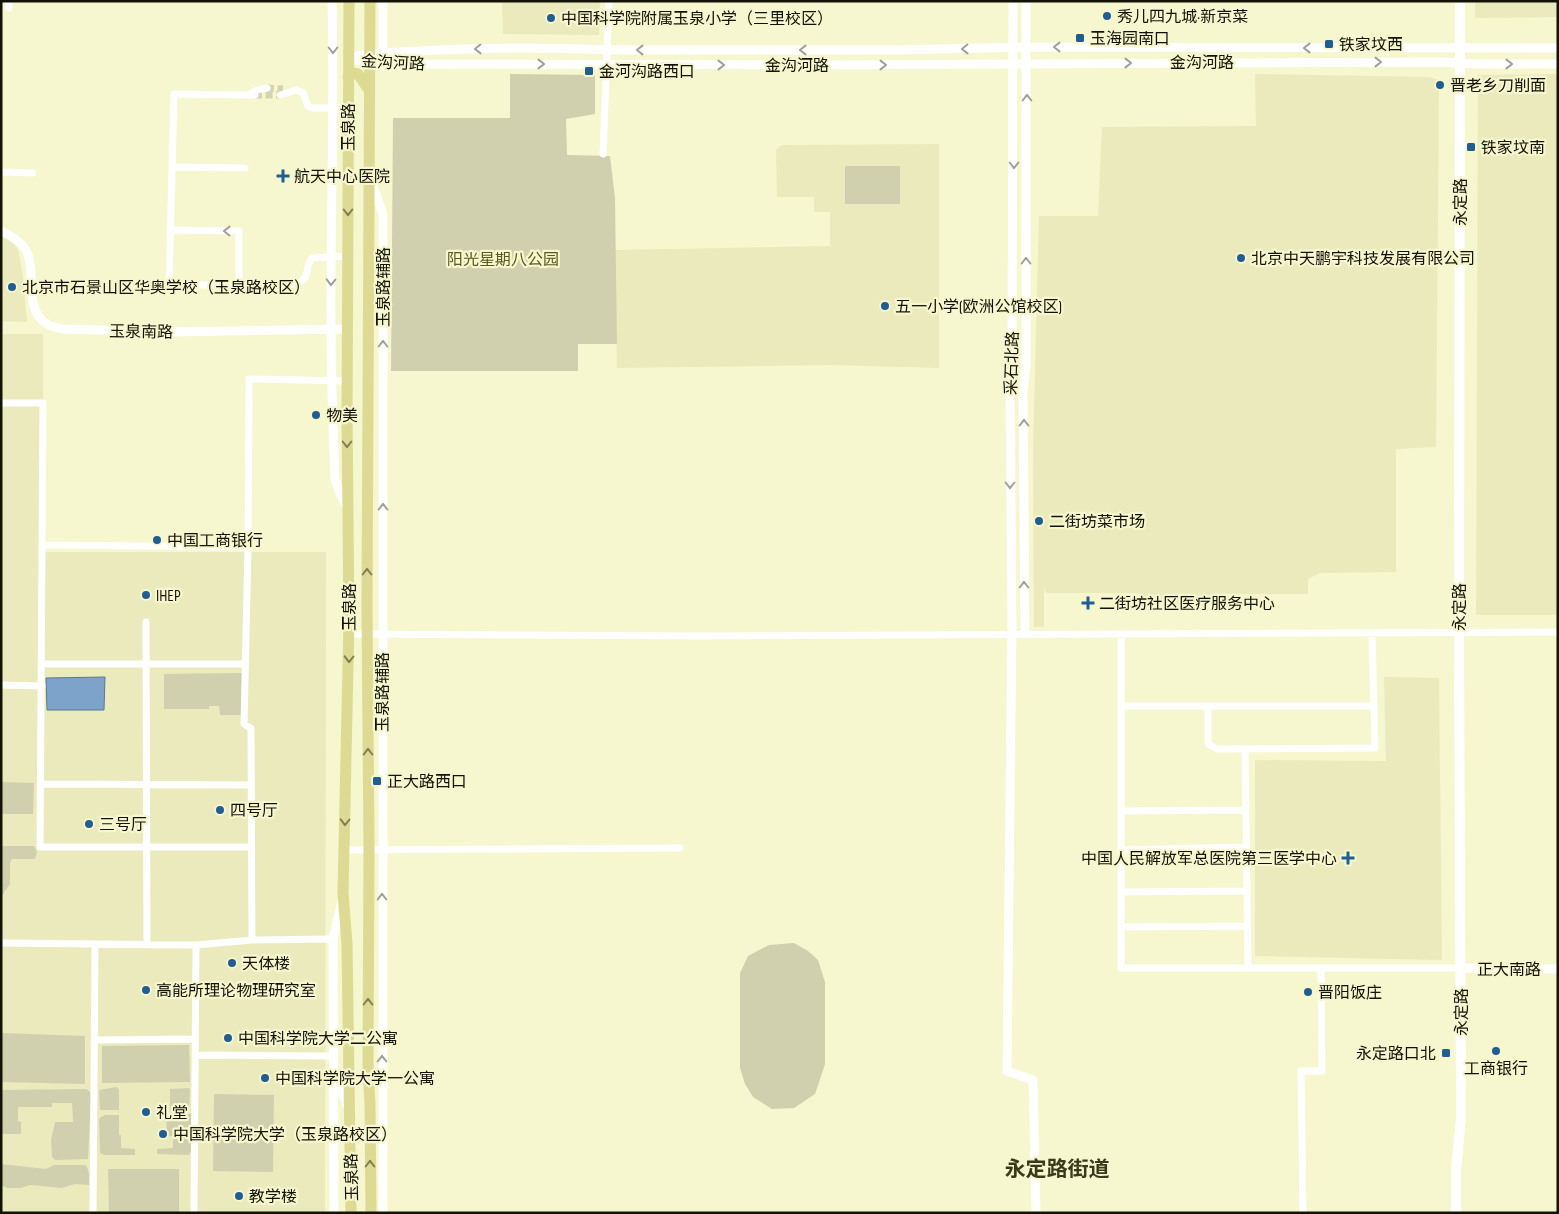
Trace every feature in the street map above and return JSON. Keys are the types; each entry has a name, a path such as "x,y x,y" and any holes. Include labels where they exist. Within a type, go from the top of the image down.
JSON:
{"main road":[{"name":"永定路","path":"1456,1213 1456,1170 1461,1118 1459,633 1460,1"},
{"path":"349,2 358,15 364,15 370,6"},
{"name":"玉泉路","path":"349,2 347,381 349,634 343,893 347,944 351,1213"},
{"name":"玉泉路","path":"370,6 367,634 368,1065 371,1213"},
{"path":"348,77 352,73 358,74 369,90"},
{"path":"349,608 356,614 362,612 367,607"}],"street":[{"path":"332,1 332,380 335,479 347,507"},
{"path":"383,1 383,53"},
{"path":"603,154 610,1"},
{"name":"采石北路","path":"1013,1 1008,1071 1033,1080 1036,1213"},
{"name":"采石北路","path":"1025,634 1023,391 1026,356 1026,1"},
{"name":"金沟河路","path":"370,58 383,53 463,49 571,48 609,50 1558,48"},
{"name":"金沟河路","path":"348,58 608,65 1558,64"},
{"path":"268,88 257,90 251,95 174,94 169,285 239,285 301,282 306,277 309,262 312,258 348,256"},
{"path":"285,92 296,90 303,93 308,106 313,108 348,108"},
{"path":"172,167 245,168"},
{"path":"1,172 33,173"},
{"name":"玉泉路辅路","path":"368,173 383,214 383,1213"},
{"name":"玉泉南路","path":"1,230 12,236 26,249 33,300 37,314 46,324 62,329 173,332 348,329"},
{"path":"170,230 239,231 239,285"},
{"path":"252,940 250,728 244,724 248,547 248,379 347,381"},
{"path":"1,403 43,403 40,847 250,847"},
{"path":"42,545 248,547"},
{"path":"146,622 147,945"},
{"path":"349,634 685,636 1558,632"},
{"path":"1208,706 1208,744 1217,749 1375,748 1372,633"},
{"path":"1120,634 1122,968 1461,968"},
{"path":"42,664 245,664"},
{"path":"1,686 42,686"},
{"path":"1121,706 1374,706"},
{"path":"1245,749 1248,968"},
{"path":"40,784 250,785"},
{"path":"1121,811 1246,810"},
{"path":"1121,850 1246,847"},
{"path":"344,850 680,848"},
{"path":"1121,892 1247,891"},
{"path":"334,1213 333,939 343,893"},
{"path":"1122,927 1247,926"},
{"path":"1,943 196,945 252,940 333,939"},
{"path":"93,1213 94,945"},
{"path":"194,1213 196,945"},
{"path":"1303,1213 1301,1071 1322,1071 1321,968"},
{"name":"正大南路","path":"1461,968 1558,969"},
{"path":"94,1040 196,1039"},
{"path":"196,1055 334,1056"},
{"path":"334,1073 349,1108"}],"shaded area":[{"name":"中国科学院附属玉泉小学（三里校区）","path":"502,1 600,1 599,35 503,34"},
{"path":"1475,1 1558,1 1558,17 1475,18"},
{"path":"1255,74 1429,77 1439,80 1436,447 1396,449 1396,572 1319,573 1308,579 1308,594 1223,594 1223,603 1139,603 1139,593 1047,593 1044,589 1044,627 1034,627 1033,453 1039,216 1098,216 1102,127 1256,126"},
{"path":"1558,74 1558,615 1476,615 1478,75"},
{"path":"939,144 939,368 831,365 617,368 615,250 830,246 830,212 814,212 814,197 777,197 776,150 782,145"},
{"name":"北京市石景山区华奥学校（玉泉路校区）","path":"1,234 11,241 19,254 27,322 1,321"},
{"path":"1,334 43,334 43,552 326,552 325,1213 1,1213"},
{"name":"中国人民解放军总医院第三医学中心","path":"1384,677 1439,678 1442,960 1255,956 1255,760 1386,761"}],"green space":[{"name":"阳光星期八公园","path":"510,74 595,75 595,114 566,119 567,155 610,156 615,198 617,344 578,344 578,371 391,371 393,118 510,118"},
{"path":"845,166 900,166 900,204 845,204"},
{"path":"242,673 242,715 220,715 219,706 209,706 209,709 164,709 164,674"},
{"path":"1,782 34,783 33,814 1,814"},
{"path":"1,846 34,846 37,852 35,859 12,859 10,863 10,884 1,897"},
{"path":"794,943 808,951 818,960 825,982 825,1064 815,1094 794,1108 772,1109 753,1097 745,1084 740,1068 740,973 748,956 769,945"},
{"path":"1,1033 85,1036 85,1084 1,1082"},
{"path":"189,1045 190,1082 102,1083 102,1046"},
{"path":"116,1087 119,1089 119,1110 100,1110 99,1090"},
{"path":"189,1088 189,1109 170,1110 170,1089"},
{"path":"86,1089 90,1092 91,1096 88,1159 55,1160 52,1157 51,1140 55,1122 73,1122 72,1103 52,1103 52,1107 18,1107 18,1121 21,1122 21,1134 1,1134 1,1090"},
{"path":"214,1094 274,1095 273,1172 213,1171"},
{"path":"166,1114 191,1114 192,1149 189,1155 157,1154 157,1149 173,1148 173,1136 167,1136"},
{"path":"105,1115 119,1115 121,1148 135,1149 135,1155 104,1155 100,1153 99,1118"},
{"path":"1,1164 46,1169 54,1165 85,1165 88,1171 89,1185 75,1184 62,1188 30,1185 21,1188 7,1188 1,1185"},
{"path":"108,1169 179,1169 179,1213 109,1213"}],"water":[{"path":"105,677 104,710 47,710 46,678"}],"tunnel":[{"path":"267,88 283,89"},
{"path":"255,95 280,95"}],"place":[{"name":"秀儿四九城·新京菜","path":"1107,16"},
{"name":"中国科学院附属玉泉小学（三里校区）","path":"551,18"},
{"name":"玉海园南口","path":"1080,38"},
{"name":"铁家坟西","path":"1329,44"},
{"name":"金河沟路西口","path":"589,71"},
{"name":"晋老乡刀削面","path":"1440,85"},
{"name":"铁家坟南","path":"1471,147"},
{"name":"航天中心医院","path":"283,176"},
{"name":"北京中天鹏宇科技发展有限公司","path":"1241,258"},
{"name":"北京市石景山区华奥学校（玉泉路校区）","path":"12,287"},
{"name":"五一小学(欧洲公馆校区)","path":"885,306"},
{"name":"物美","path":"316,415"},
{"name":"二街坊菜市场","path":"1039,521"},
{"name":"中国工商银行","path":"157,540"},
{"name":"IHEP","path":"146,595"},
{"name":"二街坊社区医疗服务中心","path":"1088,603"},
{"name":"正大路西口","path":"377,781"},
{"name":"四号厅","path":"220,810"},
{"name":"三号厅","path":"89,824"},
{"name":"中国人民解放军总医院第三医学中心","path":"1348,858"},
{"name":"天体楼","path":"232,963"},
{"name":"高能所理论物理研究室","path":"146,990"},
{"name":"晋阳饭庄","path":"1308,992"},
{"name":"中国科学院大学二公寓","path":"228,1038"},
{"name":"工商银行","path":"1496,1051"},
{"name":"永定路口北","path":"1446,1053"},
{"name":"中国科学院大学一公寓","path":"265,1078"},
{"name":"礼堂","path":"146,1112"},
{"name":"中国科学院大学（玉泉路校区）","path":"163,1134"},
{"name":"教学楼","path":"239,1196"}],"district":[{"name":"永定路街道","path":"1057,1169"}]}
